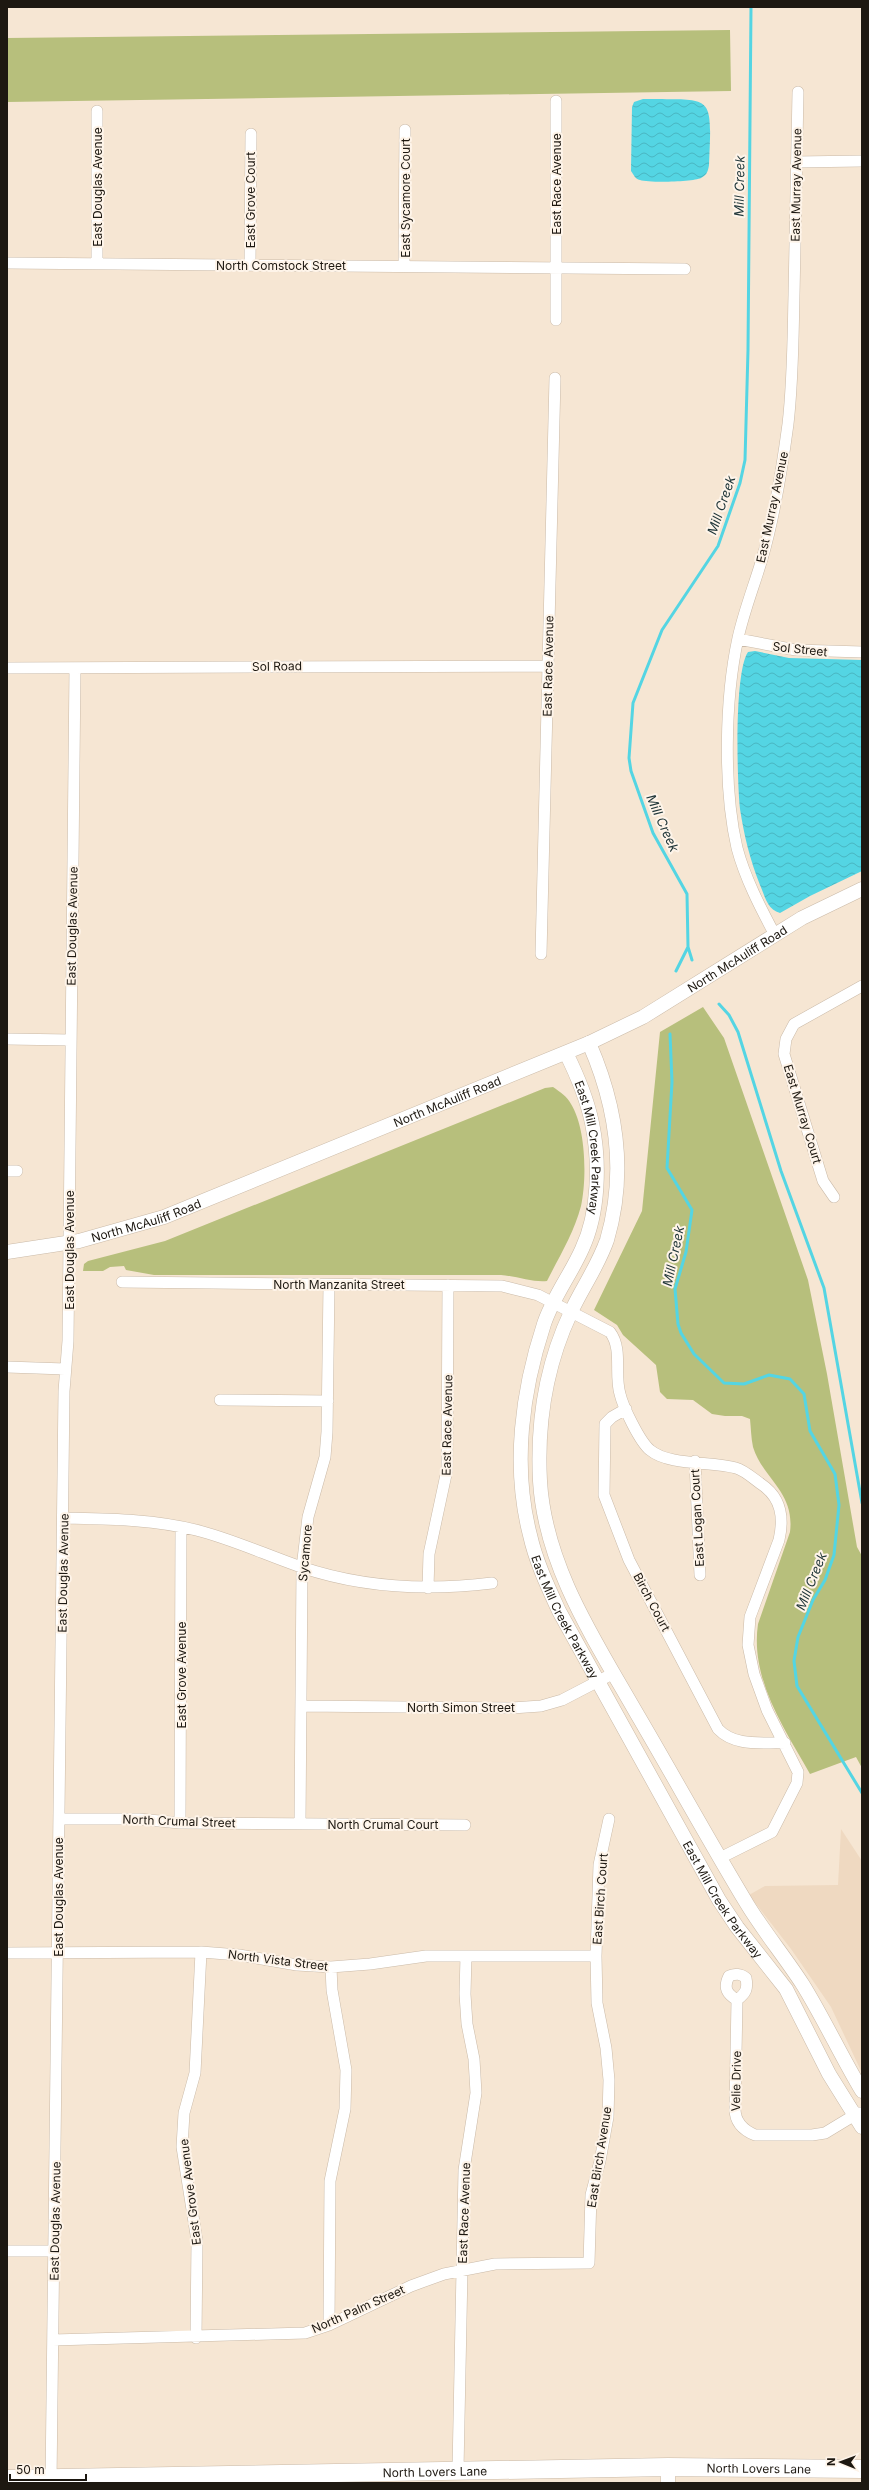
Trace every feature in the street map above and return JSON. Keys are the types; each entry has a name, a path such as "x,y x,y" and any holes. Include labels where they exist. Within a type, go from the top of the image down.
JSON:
{"main road":[{"name":"North Lovers Lane","path":"7,2479 51,2481 458,2470 668,2475 862,2469"}],"street":[{"name":"East Murray Avenue","path":"775,935 754,893 738,849 730,797 730,694 738,639 769,533 788,421 798,92"},
{"name":"East Race Avenue","path":"556,101 556,320"},
{"name":"East Douglas Avenue","path":"96,264 97,111"},
{"name":"East Sycamore Court","path":"404,266 405,130"},
{"name":"East Grove Court","path":"250,265 251,134"},
{"path":"797,162 862,161"},
{"name":"North Comstock Street","path":"7,263 685,269"},
{"name":"East Race Avenue","path":"541,954 555,378"},
{"name":"Sol Street","path":"738,639 796,650 862,652"},
{"name":"Sol Road","path":"7,668 548,666"},
{"name":"East Douglas Avenue","path":"51,2481 54,2340 65,1369 68,1341 75,668"},
{"name":"North McAuliff Road","path":"7,1252 69,1243 116,1232 179,1212 566,1053 643,1017 802,918 862,889"},
{"name":"East Murray Court","path":"834,1197 823,1181 784,1054 786,1039 794,1024 862,986"},
{"path":"7,1039 70,1040"},
{"name":"East Mill Creek Parkway","path":"589,1043 608,1090 618,1152 618,1185 606,1241 596,1267 571,1311 552,1363 546,1389 540,1457 540,1484 551,1543 574,1602 614,1673 749,1907 808,1994 862,2091"},
{"name":"East Mill Creek Parkway","path":"566,1053 586,1099 592,1124 596,1177 594,1202 583,1247 544,1323 525,1403 521,1471 523,1501 530,1536 540,1568 559,1611 596,1682 719,1900 737,1927 786,1989 829,2074 860,2118"},
{"name":"North Manzanita Street","path":"122,1282 448,1285 519,1288 601,1326 614,1337 616,1342 619,1394 626,1409"},
{"name":"Sycamore","path":"300,1824 302,1568 308,1517 325,1457 328,1402 329,1285"},
{"name":"East Race Avenue","path":"428,1588 429,1554 447,1470 448,1285"},
{"path":"7,1367 65,1369"},
{"path":"220,1400 328,1402"},
{"path":"626,1409 650,1450 666,1458 737,1468 769,1489 780,1507 782,1528 779,1540 750,1617 748,1645 754,1674 767,1710 785,1743 798,1772 797,1784 772,1832 720,1858"},
{"name":"Birch Court","path":"626,1409 612,1417 605,1424 604,1495 629,1560 718,1730 726,1737 738,1742 785,1743"},
{"name":"East Logan Court","path":"695,1461 700,1575"},
{"path":"64,1518 139,1520 181,1527 229,1540 302,1568 368,1583 428,1588 452,1588 492,1583"},
{"name":"East Grove Avenue","path":"180,1823 181,1527"},
{"name":"North Simon Street","path":"301,1706 512,1708 541,1706 562,1700 614,1673"},
{"name":"North Crumal Street","path":"59,1819 139,1819 180,1823 300,1824"},
{"name":"East Birch Court","path":"596,1956 599,1865 609,1819"},
{"name":"North Crumal Court","path":"300,1824 465,1825"},
{"name":"East Grove Avenue","path":"196,2338 197,2241 182,2147 184,2114 195,2073 201,1952"},
{"name":"North Vista Street","path":"7,1953 58,1954 201,1952 238,1955 297,1965 332,1967 370,1964 426,1956 596,1956"},
{"name":"East Race Avenue","path":"458,2470 464,2170 476,2093 474,2060 467,2024 465,1994 466,1956"},
{"name":"East Birch Avenue","path":"589,2263 591,2195 600,2161 608,2117 609,2080 606,2048 597,2003 596,1956"},
{"path":"329,2325 330,2182 345,2109 346,2070 332,1990 332,1967"},
{"name":"Velie Drive","path":"737,2000 734,2109 739,2124 755,2135 812,2135 825,2133 860,2118"},
{"path":"7,2251 54,2251"},
{"name":"North Palm Street","path":"54,2340 196,2338 305,2333 329,2325 411,2286 462,2270 496,2264 589,2263"}],"shaded area":[{"path":"841,1829 862,1861 862,2073 831,2007 791,1949 749,1895 765,1886 838,1885"}],"green space":[{"path":"730,30 731,91 7,102 7,38"},
{"path":"703,1007 724,1038 808,1280 827,1374 857,1547 862,1556 862,1768 856,1757 810,1774 780,1721 764,1684 759,1664 757,1644 758,1624 790,1532 790,1518 788,1506 783,1496 764,1468 753,1447 750,1419 742,1416 712,1414 693,1400 667,1399 660,1392 656,1365 623,1335 617,1325 594,1310 642,1211 660,1032"},
{"path":"553,1087 563,1094 571,1104 580,1126 584,1154 584,1182 583,1195 578,1216 566,1245 547,1281 537,1281 501,1275 154,1275 126,1270 124,1266 110,1267 103,1271 83,1271 84,1264 88,1261 165,1241 545,1088"}],"water":[{"path":"643,99 684,99 696,101 704,105 708,112 710,124 709,167 705,176 689,180 661,182 645,181 635,177 631,171 632,107 634,102"},
{"path":"755,651 789,658 862,660 862,871 810,896 780,913 769,906 760,885 753,866 743,828 740,809 738,728 740,681 748,652"}],"waterway":[{"name":"Mill Creek","path":"676,971 688,947 687,894 653,833 631,771 629,758 633,703 662,630 718,546 740,483 745,460 748,350 751,7"},
{"path":"688,947 692,960"},
{"path":"719,1004 729,1015 738,1032 781,1171 824,1288 862,1503"},
{"name":"Mill Creek","path":"670,1034 672,1082 667,1168 692,1210 686,1252 675,1289 678,1324 681,1333 694,1354 724,1383 744,1384 769,1375 790,1379 804,1394 810,1431 835,1474 839,1505 834,1555 825,1580 813,1600 798,1637 794,1661 797,1686 862,1793"}]}
